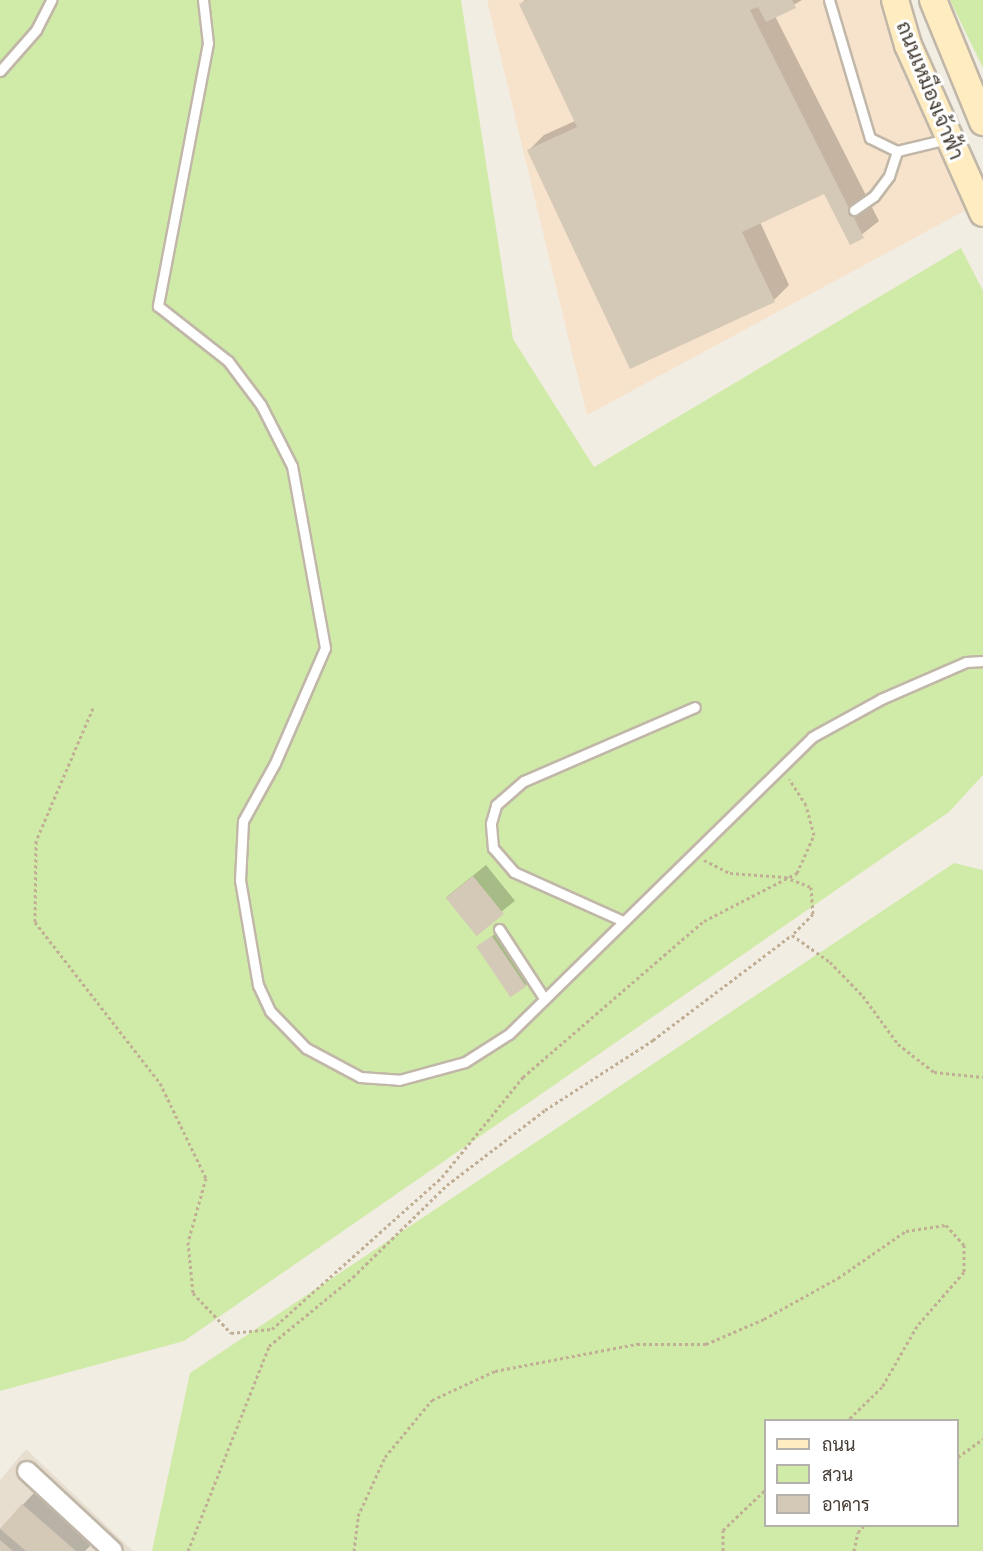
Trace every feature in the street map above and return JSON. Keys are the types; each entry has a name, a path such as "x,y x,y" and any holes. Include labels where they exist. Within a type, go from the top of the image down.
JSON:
{"street":[{"name":"ถนนเหมืองเจ้าฟ้า","path":"895,0 908,45 983,213"},
{"name":"ถนนเหมืองเจ้าฟ้า","path":"933,0 983,122"},
{"path":"27,1471 113,1551"}],"lane":[{"path":"0,71 36,30 51,0"},
{"path":"203,0 208,43 158,306 228,361 261,405 292,466 325,648 275,763 243,821 240,880 245,925 258,985 270,1011 306,1048 360,1077 399,1080 465,1062 509,1034 812,737 881,699 966,662 983,661"},
{"path":"829,0 870,138 897,151 949,138"},
{"path":"854,210 884,183 897,151"},
{"path":"623,921 513,872 494,848 491,823 496,804 524,781 633,731 695,707"},
{"path":"499,929 544,998"}],"path":[{"path":"93,708 36,841 35,922 160,1083 206,1178 188,1242 193,1293 231,1333 272,1329 442,1177 523,1077 704,921 797,873 814,835 806,804 781,767"},
{"path":"188,1551 269,1346 353,1277 447,1185 545,1110 653,1040 792,935 813,914 811,887 785,878 730,873 692,854"},
{"path":"792,935 830,962 863,996 898,1044 934,1072 983,1077"},
{"path":"354,1551 358,1516 385,1457 432,1400 495,1371 637,1344 706,1344 764,1319 829,1283 906,1231 946,1225 964,1245 964,1272 917,1326 882,1387 849,1419"},
{"path":"959,1456 983,1439"},
{"path":"723,1551 723,1530 764,1490"},
{"path":"854,1551 858,1532 863,1527"}],"shaded area":[{"path":"487,0 884,0 903,73 966,210 587,415"},
{"path":"26,1449 133,1551 0,1551 0,1480"}],"green space":[{"path":"0,0 461,0 513,339 594,467 961,248 983,291 983,775 949,812 184,1341 0,1391"},
{"path":"950,0 983,0 983,68"},
{"path":"954,863 983,870 983,1551 152,1551 190,1373"}],"building":[{"path":"527,0 792,0 796,8 766,22 758,7 750,10 864,238 850,245 824,194 742,232 775,302 630,369 527,150 577,127 519,4"},
{"path":"473,876 504,914 477,936 446,898"},
{"path":"492,936 526,987 510,997 476,947"},
{"path":"22,1504 76,1551 26,1551 0,1529"},
{"path":"0,1540 13,1551 0,1551"}]}
